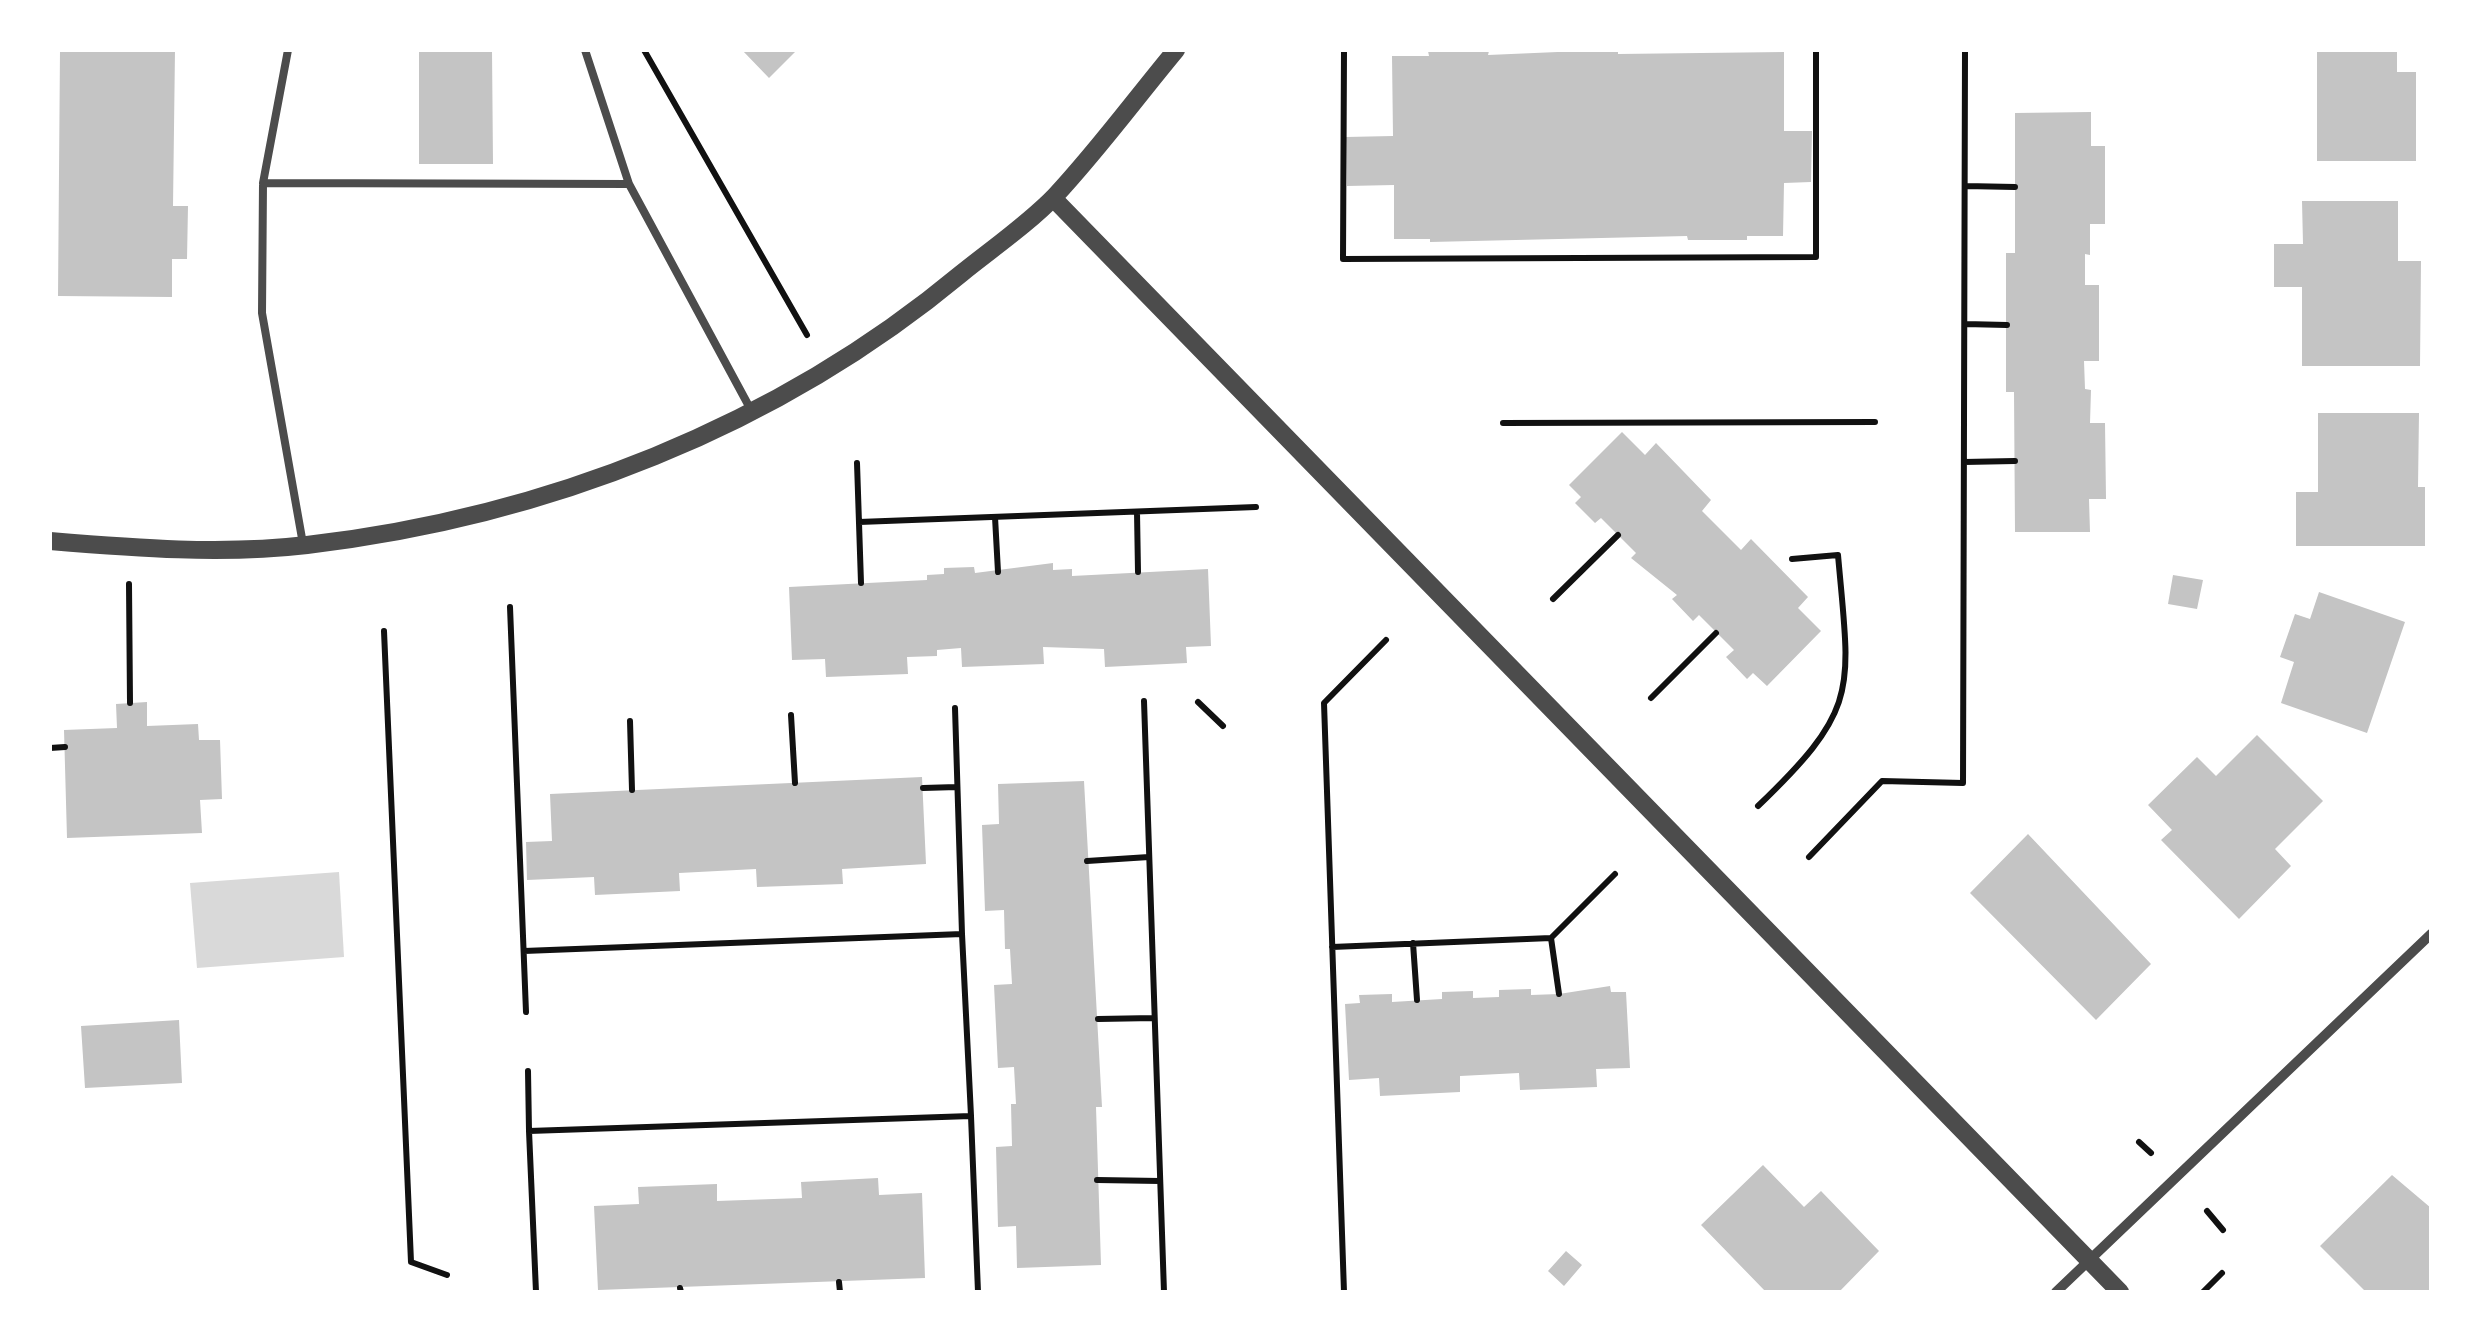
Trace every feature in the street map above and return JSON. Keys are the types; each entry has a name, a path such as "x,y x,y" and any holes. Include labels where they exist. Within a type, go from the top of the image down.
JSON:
{"street":[{"path":"50,541 154,550 303,546 426,527 577,487 753,414 898,327 1053,198 1176,50"},
{"path":"1053,198 2120,1292"},
{"path":"2056,1292 2431,934"}],"lane":[{"path":"288,50 263,183 262,313 303,546"},
{"path":"585,50 628,184 753,414"},
{"path":"263,183 628,184"}],"path":[{"path":"644,50 816,349"},
{"path":"1344,50 1343,259 1816,257 1816,50"},
{"path":"1809,856 1882,781 1963,783 1965,50"},
{"path":"1964,186 2015,188"},
{"path":"1965,324 2006,325"},
{"path":"1503,423 1875,422"},
{"path":"1964,462 2015,461"},
{"path":"857,463 861,583"},
{"path":"859,522 1256,507"},
{"path":"1137,512 1138,572"},
{"path":"995,517 998,572"},
{"path":"1553,599 1618,536"},
{"path":"1758,806 1812,754 1829,729 1837,716 1848,667 1838,554 1792,559"},
{"path":"510,607 526,1012"},
{"path":"127,614 130,703"},
{"path":"384,632 411,1262 447,1275"},
{"path":"1651,698 1716,633"},
{"path":"1344,1292 1324,703 1386,640"},
{"path":"1144,701 1164,1292"},
{"path":"1198,702 1223,726"},
{"path":"955,708 978,1292"},
{"path":"791,715 795,782"},
{"path":"630,721 632,790"},
{"path":"50,748 65,747"},
{"path":"923,788 958,786"},
{"path":"1087,860 1149,856"},
{"path":"1332,946 1550,938 1614,874"},
{"path":"524,950 962,934"},
{"path":"1550,938 1558,994"},
{"path":"1413,943 1417,1000"},
{"path":"1098,1018 1154,1018"},
{"path":"528,1071 536,1292"},
{"path":"529,1131 970,1116"},
{"path":"1098,1180 1160,1181"},
{"path":"2207,1212 2222,1230"},
{"path":"2203,1292 2222,1274"},
{"path":"839,1282 840,1292"}],"shaded area":[{"path":"339,872 344,957 197,968 190,883"}],"building":[{"path":"60,50 175,50 173,206 188,206 187,259 172,259 172,297 58,296"},
{"path":"419,50 492,50 493,164 419,164"},
{"path":"742,50 797,50 769,78"},
{"path":"1618,50 1618,54 1784,52 1784,131 1812,131 1811,182 1784,183 1783,236 1747,236 1747,240 1688,240 1687,236 1430,242 1394,239 1394,185 1347,186 1346,137 1393,136 1392,56 1429,56 1428,51 1489,51 1488,55"},
{"path":"2317,50 2397,50 2397,72 2416,72 2416,161 2317,161"},
{"path":"2091,112 2091,146 2105,146 2105,224 2090,224 2090,255 2085,254 2085,285 2099,285 2099,361 2084,361 2085,389 2091,390 2090,423 2105,423 2106,499 2089,499 2090,532 2015,532 2014,392 2006,392 2006,253 2015,253 2015,113"},
{"path":"2302,201 2398,201 2398,261 2421,261 2420,366 2302,366 2302,287 2274,287 2274,244 2303,244"},
{"path":"2318,413 2419,413 2418,487 2425,487 2425,546 2296,546 2296,492 2318,492"},
{"path":"1622,432 1645,455 1656,443 1711,500 1702,511 1741,550 1751,539 1808,597 1798,608 1821,631 1767,686 1753,673 1747,679 1726,657 1734,650 1699,615 1693,621 1672,599 1677,595 1631,558 1636,553 1601,518 1595,523 1575,503 1581,497 1569,485"},
{"path":"1053,563 1053,570 1072,569 1072,576 1208,569 1211,646 1186,647 1187,663 1105,667 1104,649 1043,647 1044,664 962,667 961,648 937,650 937,656 907,657 908,674 826,677 825,659 792,660 789,587 927,580 927,575 944,574 944,568 974,567 975,573"},
{"path":"2173,575 2203,580 2197,609 2168,604"},
{"path":"2319,592 2405,622 2367,733 2281,703 2294,662 2280,657 2295,614 2310,619"},
{"path":"147,702 147,726 198,724 199,740 220,740 222,799 200,800 202,833 67,838 64,730 117,728 116,704"},
{"path":"2257,735 2323,801 2275,849 2291,866 2239,919 2161,840 2172,830 2148,805 2197,757 2216,776"},
{"path":"922,777 926,864 842,869 843,884 757,887 756,869 679,873 680,891 595,895 594,877 527,880 526,842 552,841 550,794"},
{"path":"1084,781 1102,1107 1096,1107 1101,1265 1017,1268 1016,1226 998,1227 996,1147 1012,1146 1011,1104 1016,1104 1014,1067 998,1068 994,985 1012,984 1010,949 1005,949 1004,910 985,911 982,825 999,824 998,784"},
{"path":"2028,834 2151,964 2096,1020 1970,893"},
{"path":"1610,986 1611,992 1626,992 1630,1068 1596,1069 1597,1087 1520,1090 1519,1073 1460,1076 1460,1092 1380,1096 1379,1078 1349,1080 1345,1004 1360,1003 1359,995 1392,994 1392,1002 1442,999 1442,992 1473,991 1473,998 1499,997 1499,990 1531,989 1531,995 1559,994"},
{"path":"179,1020 182,1083 85,1088 81,1026"},
{"path":"1763,1165 1804,1207 1821,1191 1879,1251 1839,1292 1766,1292 1701,1225"},
{"path":"2392,1175 2431,1208 2431,1292 2366,1292 2320,1246"},
{"path":"878,1178 879,1195 922,1193 925,1278 598,1290 594,1206 639,1204 638,1187 717,1184 717,1201 802,1198 801,1182"},
{"path":"1566,1251 1582,1265 1564,1286 1548,1271"}]}
